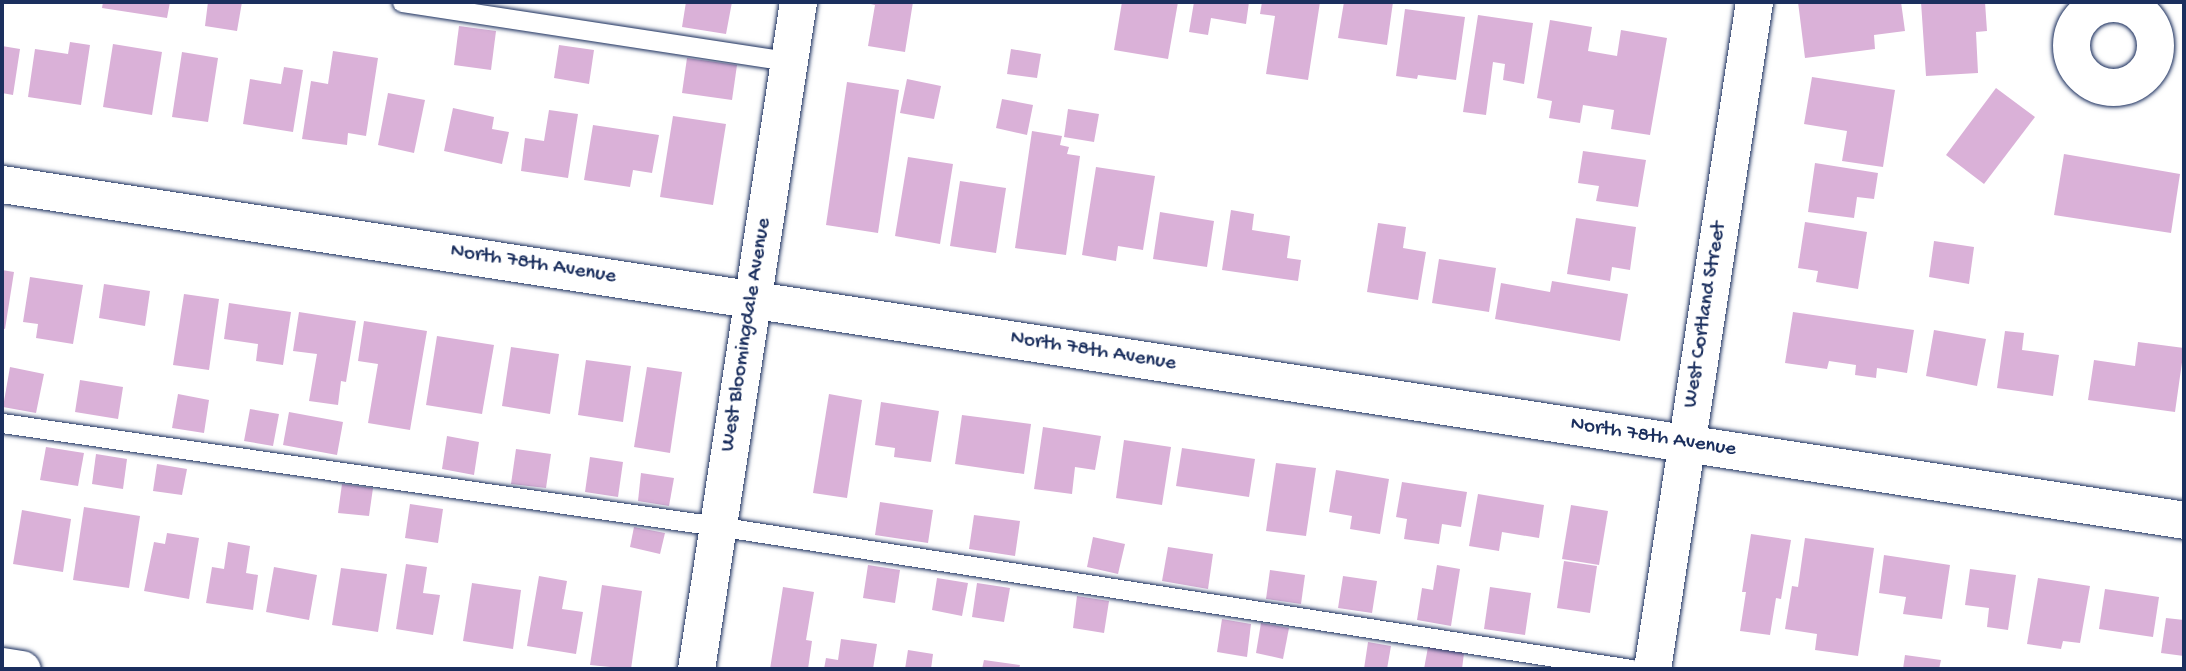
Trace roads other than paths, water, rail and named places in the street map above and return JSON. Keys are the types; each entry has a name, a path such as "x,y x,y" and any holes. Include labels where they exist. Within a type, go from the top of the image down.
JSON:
{"street":[{"name":"West Bloomingdale Avenue","path":"696,669 798,2"},
{"name":"West Cortland Street","path":"1652,669 1754,2"},
{"name":"North 78th Avenue","path":"2,184 2184,520"},
{"path":"2,666 22,669"}],"lane":[{"path":"402,2 789,61"},
{"path":"2,423 718,526 1631,669"}]}
